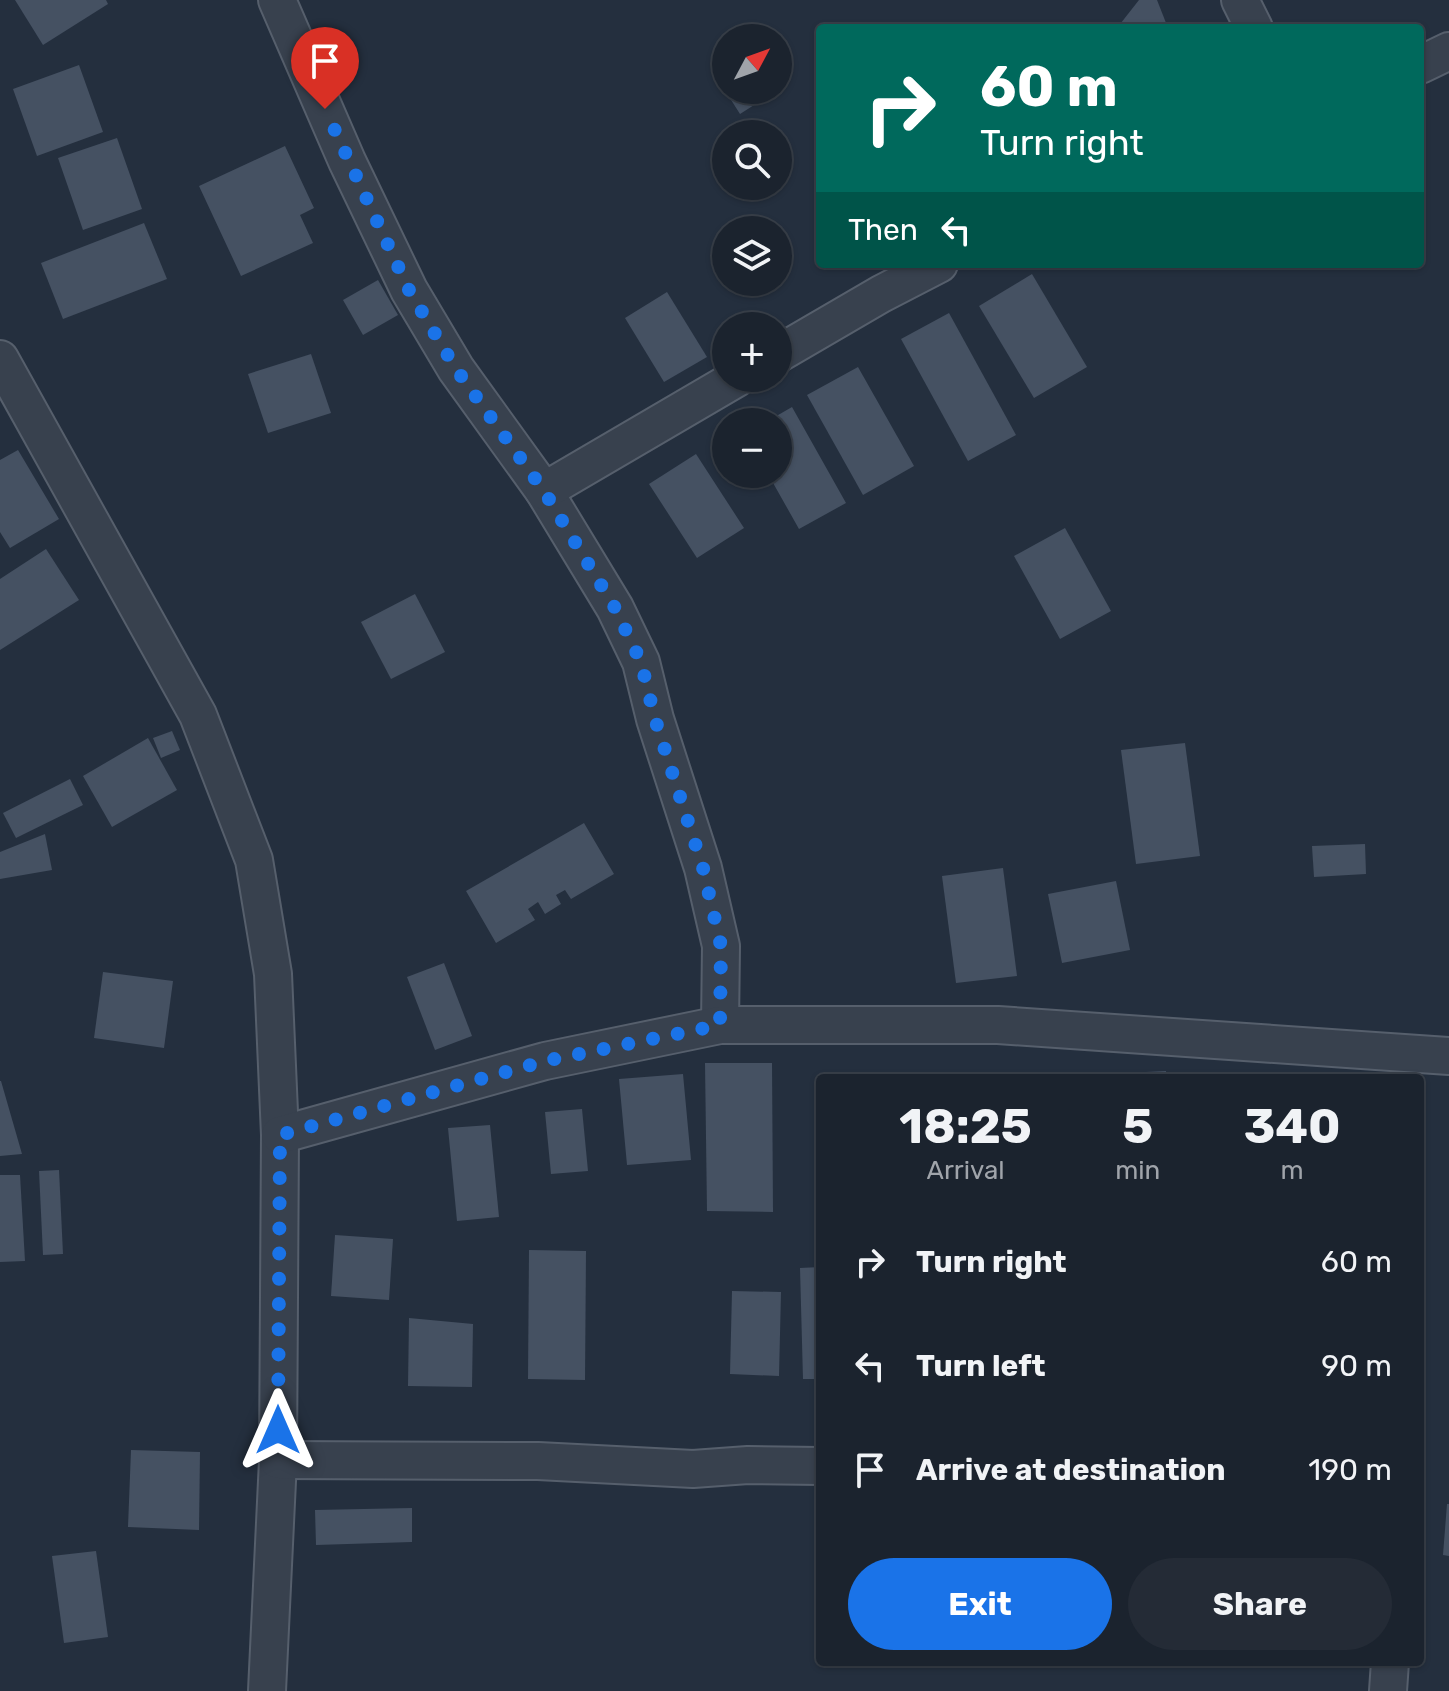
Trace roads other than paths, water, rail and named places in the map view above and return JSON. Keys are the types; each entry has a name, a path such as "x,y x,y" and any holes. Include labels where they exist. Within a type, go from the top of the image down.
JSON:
{"street":[{"path":"277,0 347,161 409,290 456,369 544,491 615,608 641,662 655,719 703,868 721,946 720,1025"},
{"path":"1240,0 1252,24"},
{"path":"1424,63 1449,51"},
{"path":"792,346 931,268"},
{"path":"0,359 198,715 254,860 273,974 280,1135 278,1460 267,1691"},
{"path":"544,491 713,392"},
{"path":"280,1135 545,1061 720,1025 998,1025 1449,1056"},
{"path":"278,1460 538,1461 693,1469 748,1465 816,1466"},
{"path":"1388,1691 1390,1666"}]}
